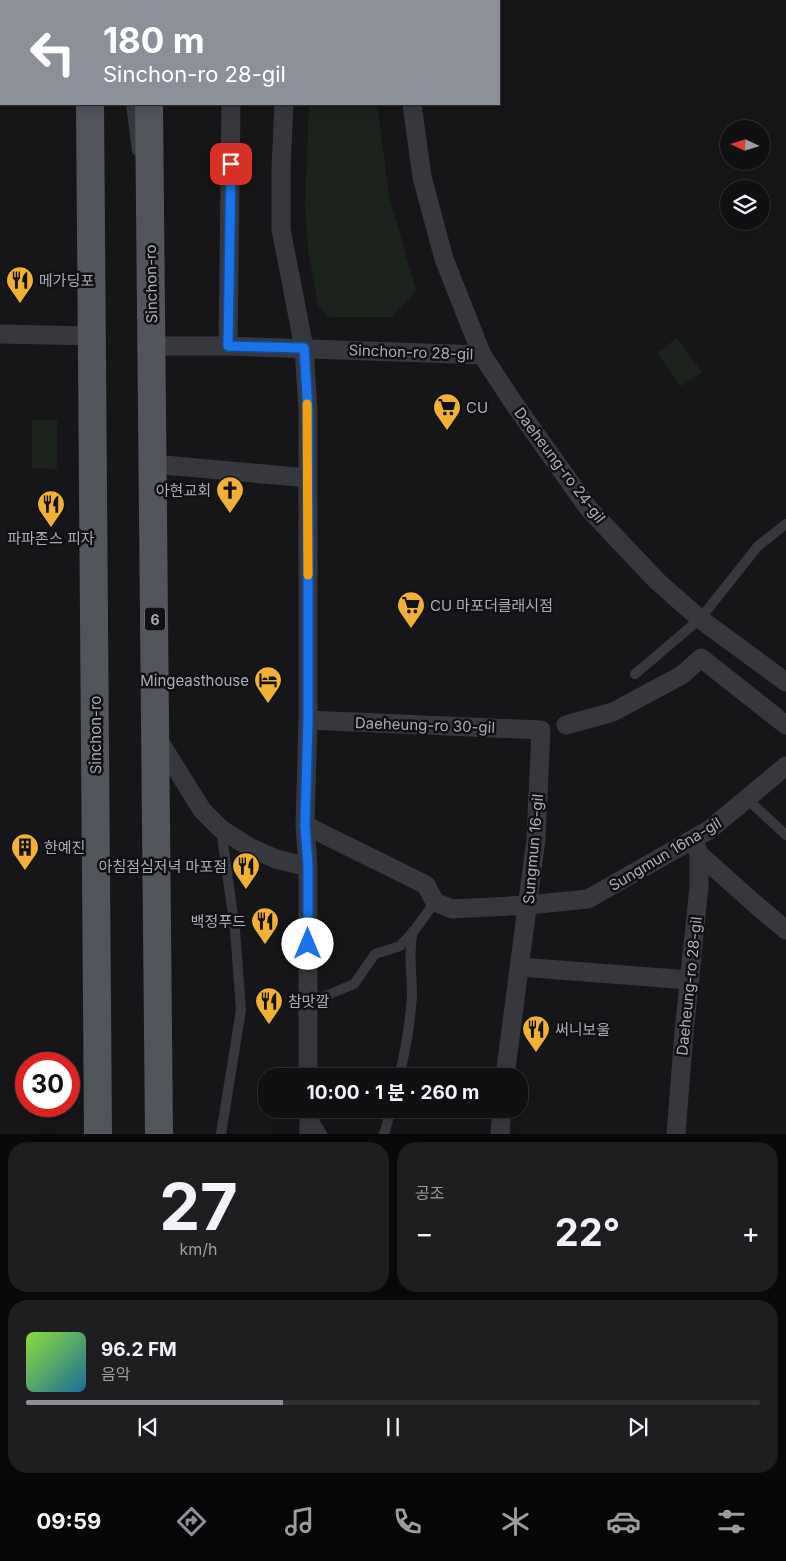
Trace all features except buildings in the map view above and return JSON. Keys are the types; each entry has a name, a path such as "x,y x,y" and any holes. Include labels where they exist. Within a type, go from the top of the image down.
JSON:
{"main road":[{"name":"Sinchon-ro","path":"90,105 98,1134"},
{"name":"Sinchon-ro","path":"149,105 159,1134"}],"street":[{"path":"228,346 231,105"},
{"path":"284,105 281,229 304,348 308,410 308,720 305,825 308,866 308,1068"},
{"name":"Sinchon-ro 28-gil","path":"152,346 304,348 482,355 444,259 422,177 412,105"},
{"path":"0,334 92,336"},
{"name":"Daeheung-ro 24-gil","path":"482,355 589,509 656,581 700,619 786,682"},
{"path":"153,464 308,478"},
{"path":"566,725 613,712 682,675 701,658 786,725"},
{"name":"Daeheung-ro 30-gil","path":"308,720 541,730"},
{"name":"Sungmun 16-gil","path":"506,1068 536,839 541,730"},
{"path":"156,736 202,810 221,830 251,848 276,859 308,866"},
{"name":"Sungmun 16na-gil","path":"528,905 588,899 696,847 709,830 786,766"},
{"path":"305,825 426,885 435,902 452,909 528,905"},
{"path":"696,847 755,904 786,930"},
{"name":"Daeheung-ro 28-gil","path":"676,1134 699,887 696,847"},
{"path":"520,967 690,980"},
{"path":"309,1118 309,1134"},
{"path":"500,1134 501,1118"}],"lane":[{"path":"132,105 151,264"},
{"path":"635,674 700,619 758,546 786,524"},
{"path":"747,799 786,835"},
{"path":"221,830 235,930 241,1010 221,1134"},
{"path":"308,1002 354,984 374,954 400,946 435,902"},
{"path":"404,1068 412,996 410,945 414,930"},
{"path":"313,1118 322,1134"},
{"path":"384,1134 388,1118"}],"shaded area":[{"path":"309,105 377,105 389,196 416,291 392,317 329,317 318,305 308,250 305,204"},
{"path":"677,338 702,372 681,386 657,353"},
{"path":"32,420 57,420 57,469 32,468"}],"slow traffic":[{"path":"307,404 308,575"}],"place":[{"name":"메가딩포","path":"20,304"},
{"name":"CU","path":"447,431"},
{"name":"아현교회","path":"230,514"},
{"name":"파파존스 피자","path":"51,528"},
{"name":"CU 마포더클래시점","path":"411,629"},
{"name":"Mingeasthouse","path":"268,704"},
{"name":"한예진","path":"25,871"},
{"name":"아침점심저녁 마포점","path":"246,890"},
{"name":"백정푸드","path":"265,945"},
{"name":"참맛깔","path":"269,1025"},
{"name":"써니보울","path":"536,1053"}],"route":[{"path":"231,164 228,346 304,348 308,410 308,720 305,825 308,866 308,944"}]}
